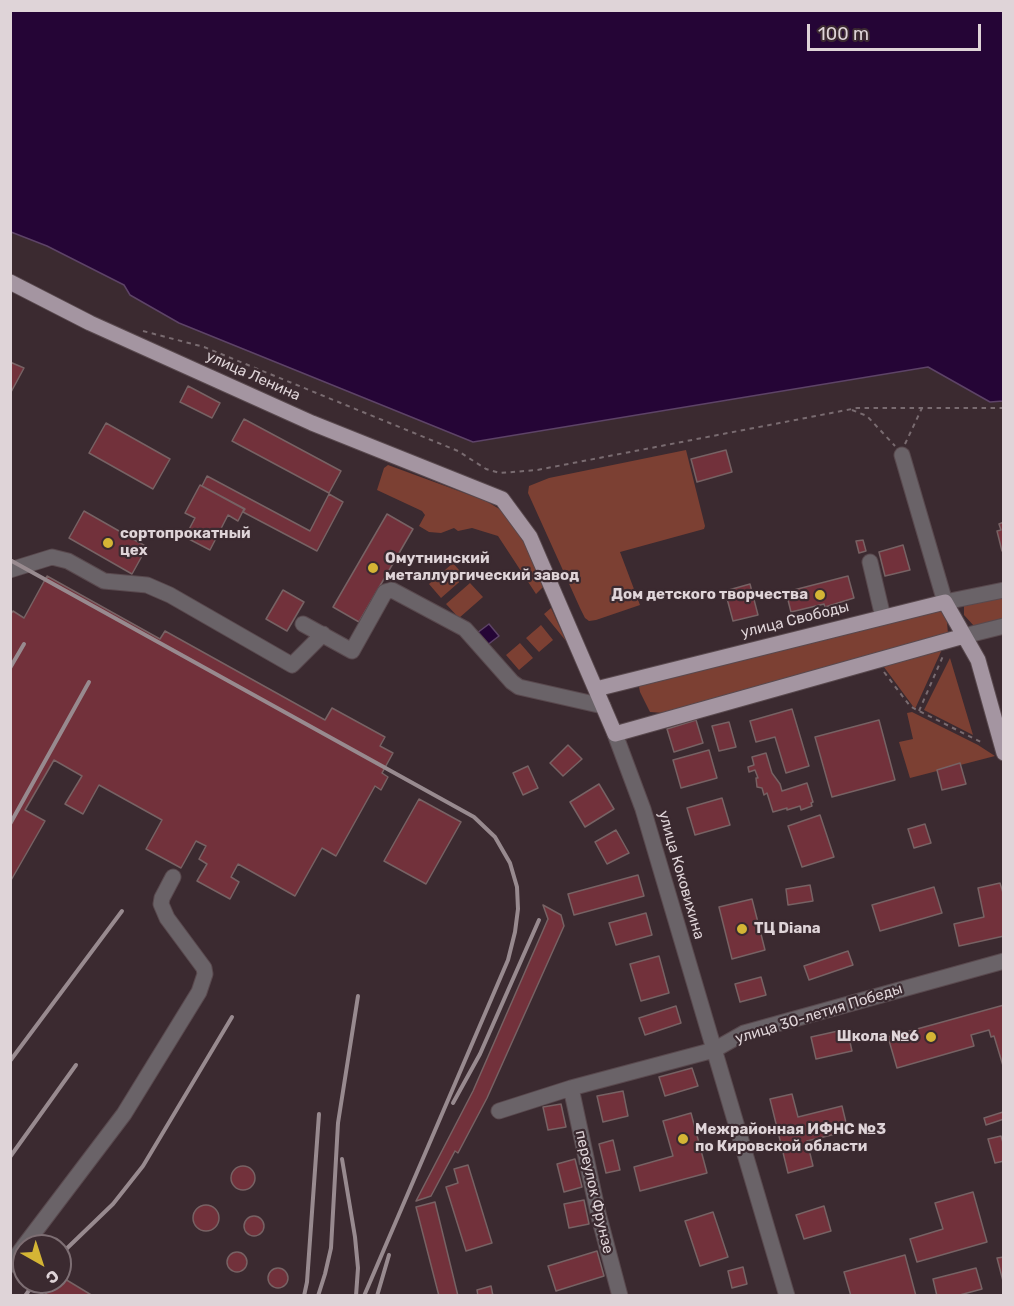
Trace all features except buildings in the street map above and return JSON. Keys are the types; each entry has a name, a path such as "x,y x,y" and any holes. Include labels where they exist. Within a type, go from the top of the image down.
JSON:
{"main road":[{"name":"улица Ленина","path":"10,282 90,324 312,423 486,492"},
{"name":"улица Коковихина","path":"486,492 502,499 530,537 615,734"},
{"name":"улица Свободы","path":"596,689 945,602"},
{"path":"945,602 957,637 978,660 1004,753"},
{"path":"615,734 957,637"}],"street":[{"path":"902,455 945,602"},
{"path":"10,570 52,557 68,561 104,581 147,585 170,595 292,665 323,634"},
{"path":"870,562 883,617"},
{"path":"303,624 352,651 385,592 392,590 465,629 519,687 603,706"},
{"name":"улица Свободы","path":"945,602 1004,590"},
{"path":"957,637 1004,626"},
{"name":"улица Коковихина","path":"615,734 643,809 787,1296"},
{"path":"33,1234 124,1114 199,992 204,968 167,918 161,904 173,877"},
{"name":"улица 30-летия Победы","path":"499,1111 571,1088 714,1050 744,1033 1004,961"},
{"name":"переулок Фрунзе","path":"571,1088 598,1213 620,1296"}],"path":[{"path":"136,329 204,346 458,451 486,469 500,473 537,470 850,409 878,407 1004,408"},
{"path":"902,455 922,408"},
{"path":"850,409 867,416 902,455"},
{"path":"919,711 957,637"},
{"path":"884,672 910,706 981,742"}],"shaded area":[{"path":"10,11 1003,11 1003,401 990,402 928,367 473,442 179,323 130,295 124,285 47,246 11,232"},
{"path":"686,450 704,529 620,552 640,605 589,621 580,608 528,493 529,486 549,478"},
{"path":"388,465 486,501 501,510 521,533 543,587 536,594 498,536 472,528 458,531 454,528 441,533 429,532 419,526 425,515 422,511 377,490 384,468"},
{"path":"453,563 465,577 441,598 429,584"},
{"path":"470,583 483,597 459,618 446,604"},
{"path":"1003,594 1003,618 974,626 964,615 964,603"},
{"path":"940,607 947,622 948,634 664,713 650,712 640,692 641,684"},
{"path":"551,608 566,641 544,614"},
{"path":"489,624 499,636 486,646 477,633"},
{"path":"541,625 553,640 539,652 526,638"},
{"path":"520,643 533,658 519,670 506,655"},
{"path":"944,645 915,709 881,663"},
{"path":"950,658 973,735 924,710"},
{"path":"912,712 995,756 910,778 899,742 913,739 907,713"}],"railway":[{"path":"10,560 474,817 495,837 510,863 517,887 518,909 508,960 364,1296"},
{"path":"10,668 24,644"},
{"path":"10,824 89,682"},
{"path":"10,1061 122,911"},
{"path":"453,1103 480,1054 539,920"},
{"path":"318,1296 331,1248 338,1123 358,996"},
{"path":"72,1243 113,1204 143,1166 232,1017"},
{"path":"10,1157 76,1065"},
{"path":"304,1296 307,1282 319,1114"},
{"path":"342,1159 355,1237 358,1268 356,1296"},
{"path":"377,1296 389,1255"}],"place":[{"name":"сортопрокатный цех","path":"108,543"},
{"name":"Омутнинский металлургический завод","path":"373,568"},
{"name":"Дом детского творчества","path":"820,595"},
{"name":"ТЦ Diana","path":"742,929"},
{"name":"Школа №6","path":"931,1037"},
{"name":"Межрайонная ИФНС №3 по Кировской области","path":"683,1139"}]}
